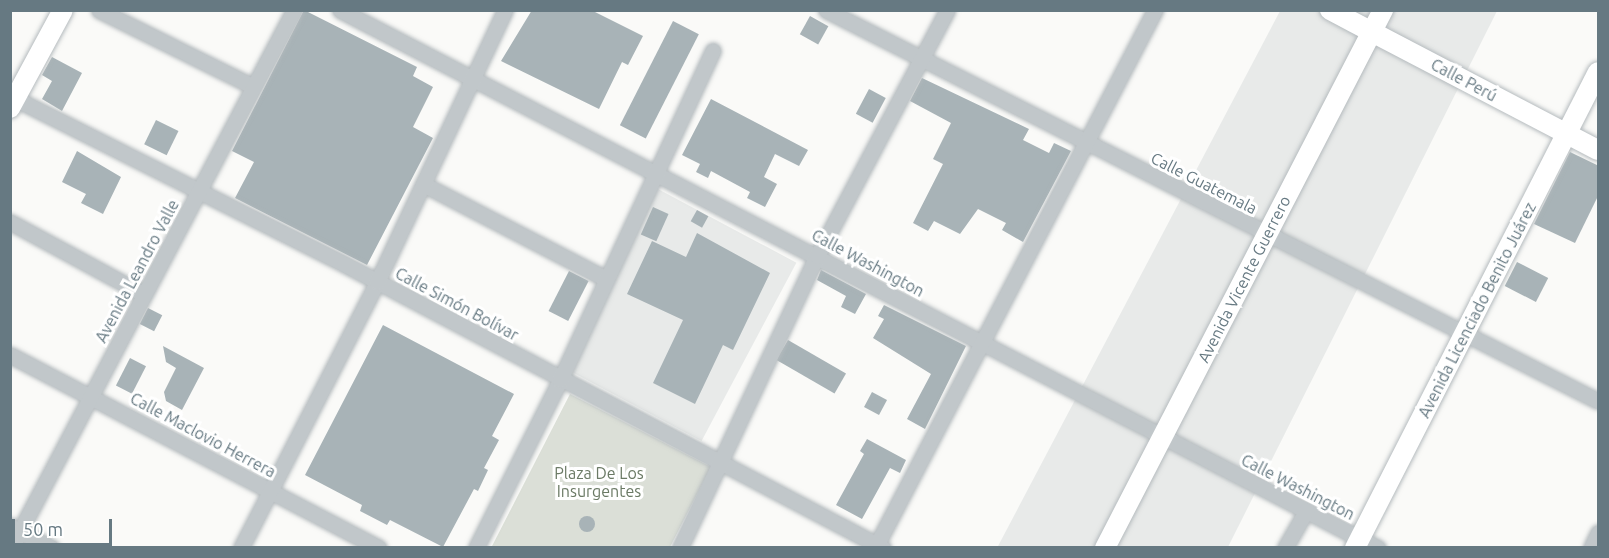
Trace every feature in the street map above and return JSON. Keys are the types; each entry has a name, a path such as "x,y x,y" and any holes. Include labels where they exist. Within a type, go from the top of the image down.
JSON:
{"main road":[{"path":"12,101 63,10"},
{"name":"Calle Perú","path":"1330,10 1599,150"},
{"name":"Avenida Vicente Guerrero","path":"1105,548 1383,10"},
{"name":"Avenida Licenciado Benito Juárez","path":"1357,543 1599,72"}],"street":[{"path":"99,10 252,86"},
{"name":"Avenida Leandro Valle","path":"11,548 15,528 91,397 252,86 294,10"},
{"name":"Calle Washington","path":"340,10 1306,511 1357,543 1378,548"},
{"path":"241,548 377,282 505,10"},
{"name":"Calle Guatemala","path":"826,10 1086,144 1599,401"},
{"path":"680,548 817,256 947,10"},
{"path":"878,546 1155,10"},
{"path":"476,548 560,380 713,51"},
{"name":"Calle Simón Bolívar","path":"12,101 200,190 560,380 721,460 878,546"},
{"path":"423,184 606,279"},
{"path":"10,222 143,294"},
{"name":"Calle Maclovio Herrera","path":"10,355 379,548"},
{"path":"1285,548 1306,511"},
{"path":"15,528 52,548"},
{"path":"1591,548 1599,533"}],"shaded area":[{"path":"1280,11 1497,11 1228,547 997,548"},
{"path":"656,188 796,263 702,441 561,366"}],"green space":[{"name":"Plaza De Los Insurgentes","path":"570,394 711,467 670,547 491,548"}],"building":[{"path":"304,10 417,67 413,76 433,87 413,127 433,138 367,265 235,198 254,162 232,151"},
{"path":"532,10 591,10 643,36 628,65 622,62 599,109 501,61"},
{"path":"810,16 828,26 818,45 800,34"},
{"path":"673,21 699,34 646,138 620,125"},
{"path":"52,57 82,73 62,111 42,99 52,81 42,75"},
{"path":"922,78 1029,129 1023,140 1049,153 1054,143 1071,151 1023,242 1002,230 1006,223 978,209 960,234 934,221 928,231 913,223 943,164 933,159 951,123 910,101"},
{"path":"869,89 886,98 873,123 856,114"},
{"path":"711,99 808,150 799,166 775,154 764,177 777,184 765,207 747,198 750,192 711,171 708,178 696,172 700,164 682,155"},
{"path":"156,120 178,131 167,155 144,144"},
{"path":"77,151 121,177 103,214 81,203 86,194 62,182"},
{"path":"1570,152 1599,166 1599,194 1575,243 1534,224"},
{"path":"653,207 669,214 656,241 641,234"},
{"path":"697,210 708,216 702,228 691,221"},
{"path":"697,233 770,273 733,350 723,345 695,404 653,383 683,320 627,294 652,241 686,257"},
{"path":"1517,262 1548,278 1536,302 1505,286"},
{"path":"821,270 866,294 855,314 841,307 846,296 817,280"},
{"path":"569,271 589,281 568,321 549,311"},
{"path":"884,305 966,346 925,429 907,419 931,374 873,338 884,319 878,316"},
{"path":"148,308 162,315 154,331 140,324"},
{"path":"383,325 514,394 492,436 499,440 484,468 488,470 478,491 474,489 443,547 390,520 387,525 360,511 362,505 305,475"},
{"path":"788,340 846,373 835,393 776,360"},
{"path":"163,346 204,368 182,410 166,401 164,392 176,368 166,362"},
{"path":"130,358 146,366 132,394 116,386"},
{"path":"872,392 887,400 879,415 864,407"},
{"path":"867,439 906,460 900,473 890,468 862,519 836,505 864,454 860,451"},
{"path":"584,516 590,516 595,524 593,530 584,532 579,527 579,521"}]}
